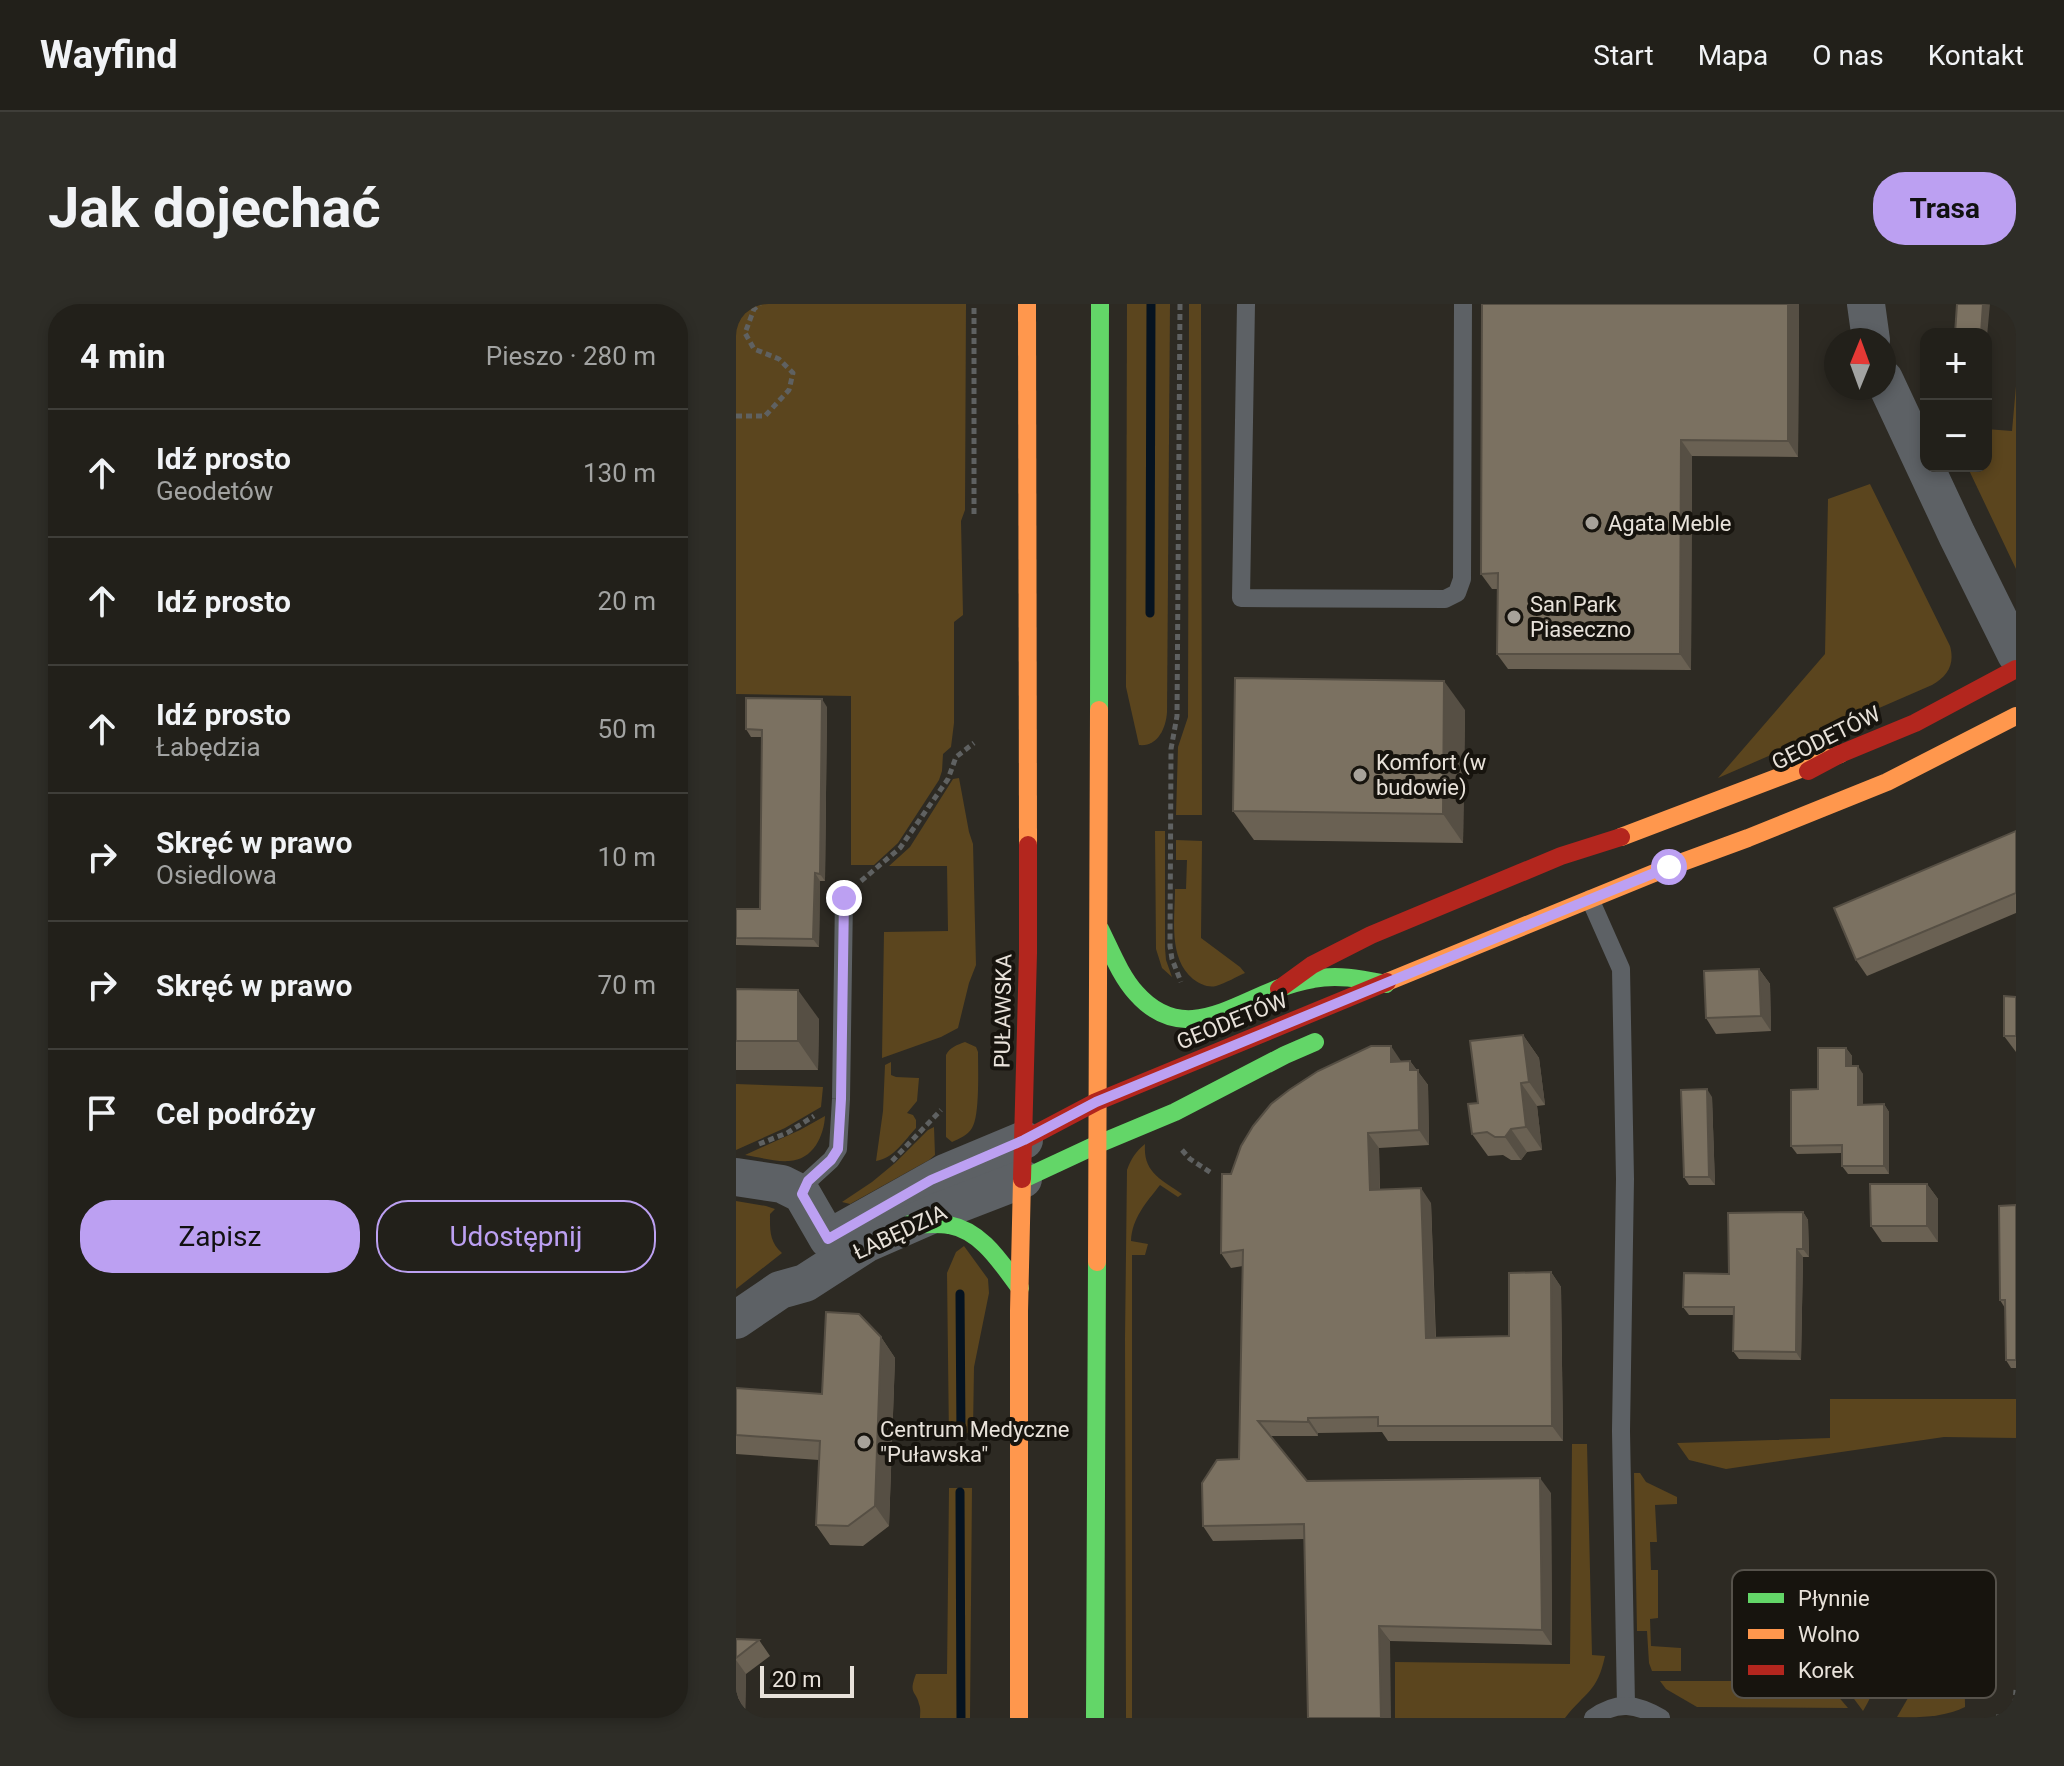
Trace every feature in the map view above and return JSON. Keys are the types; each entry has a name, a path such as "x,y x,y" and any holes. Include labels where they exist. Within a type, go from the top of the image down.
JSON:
{"main road":[{"name":"PUŁAWSKA","path":"1019,1718 1020,1288 1028,953 1027,304"},
{"path":"1095,1718 1100,304"},
{"name":"GEODETÓW","path":"1727,816 1840,754 1915,723 2016,669"},
{"name":"GEODETÓW","path":"1024,1140 1096,1102 1384,992 1590,899 1887,782 2016,716"},
{"path":"1279,989 1312,965 1371,935 1561,856 1642,830 1840,754"},
{"name":"GEODETÓW","path":"1669,867 1703,835"},
{"path":"1099,927 1127,981 1142,1001 1179,1020 1226,1011 1279,989 1323,977 1341,975 1384,992"},
{"path":"1023,1179 1185,1107 1285,1055 1327,1037"},
{"path":"910,1224 951,1225 973,1234 988,1247 1020,1288"}],"street":[{"path":"1866,304 1869,328"},
{"path":"1894,400 2016,654"},
{"name":"ŁABĘDZIA","path":"835,1250 931,1180 1024,1140"},
{"path":"742,1163 802,1194 835,1250"},
{"name":"ŁABĘDZIA","path":"736,1320 780,1290 792,1266 835,1250 867,1243 1023,1179"}],"lane":[{"path":"1246,304 1241,598 1432,599 1445,599 1457,593 1462,579 1463,304"},
{"path":"802,1194 808,1181 831,1160 838,1149 844,898"},
{"path":"1590,899 1621,969 1625,1179 1621,1417 1626,1705"},
{"path":"1010,1718 1019,1697"},
{"path":"1593,1718 1610,1708 1626,1705 1645,1709 1661,1718"}],"path":[{"path":"736,416 765,416 789,390 793,373 779,359 754,349 745,333 754,309 760,304"},
{"path":"974,304 974,514"},
{"path":"1180,304 1177,716 1171,749 1170,946 1182,992"},
{"path":"844,898 900,848 948,779 956,757 974,743"},
{"path":"889,1163 941,1110"},
{"path":"742,1163 821,1111"},
{"path":"1178,1144 1190,1159 1213,1174"},
{"path":"1996,1717 2014,1717 2016,1690"}],"shaded area":[{"path":"736,304 966,304 965,510 961,521 963,615 954,622 954,723 951,747 943,754 939,780 898,843 874,865 851,865 851,696 736,694"},
{"path":"1127,304 1170,304 1167,712 1159,736 1145,745 1139,745 1126,687"},
{"path":"1189,304 1201,304 1202,815 1176,815 1178,747 1188,717"},
{"path":"2016,386 2016,569 1970,472 1992,472 1992,429 2012,431"},
{"path":"1870,484 1950,646 1952,658 1949,669 1932,685 1718,778 1825,654 1828,499"},
{"path":"959,778 973,844 976,965 958,1028 882,1058 884,932 948,931 947,866 889,866 910,847 953,779"},
{"path":"1155,831 1165,831 1165,948 1172,977 1162,968 1156,949"},
{"path":"1176,840 1202,841 1201,938 1245,973 1216,986 1204,985 1193,979 1185,970 1176,949 1175,889 1186,889 1187,860 1176,860"},
{"path":"965,1042 976,1047 978,1052 975,1122 970,1130 952,1142 946,1137 946,1055"},
{"path":"891,1062 891,1075 919,1078 917,1101 907,1113 916,1120 916,1128 893,1153 876,1161 885,1065"},
{"path":"736,1084 823,1087 821,1107 785,1128 736,1150"},
{"path":"825,1116 816,1146 797,1160 745,1155 800,1130"},
{"path":"934,1127 935,1155 929,1160 850,1204 842,1202 872,1182"},
{"path":"1145,1144 1150,1169 1182,1194 1178,1197 1160,1185 1137,1218 1131,1241 1148,1244 1145,1255 1132,1255 1132,1718 1126,1718 1127,1170"},
{"path":"736,1201 775,1209 770,1214 771,1235 782,1253 736,1289"},
{"path":"964,1246 988,1279 989,1293 974,1367 973,1430 949,1440 947,1273 956,1252"},
{"path":"1830,1399 2016,1399 2016,1438 1944,1437 1726,1469 1689,1460 1677,1443 1830,1438"},
{"path":"1572,1444 1587,1444 1592,1655 1605,1656 1594,1685 1565,1718 1395,1718 1395,1662 1570,1664"},
{"path":"1634,1473 1640,1473 1646,1482 1677,1497 1677,1504 1655,1505 1657,1542 1650,1542 1651,1570 1658,1570 1658,1618 1650,1619 1651,1646 1681,1648 1681,1671 1652,1671 1647,1631 1637,1631"},
{"path":"949,1488 972,1488 970,1718 920,1718 920,1706 913,1689 916,1674 947,1674"},
{"path":"1660,1681 1732,1681 1732,1698 1839,1698 1848,1708 1697,1707 1666,1689"},
{"path":"1853,1698 1870,1698 1863,1711"},
{"path":"1908,1698 1964,1698 1965,1707 1940,1715 1897,1717"}],"building":[{"name":"Agata Meble","path":"1482,304 1788,304 1788,441 1681,440 1680,654 1497,654 1498,573 1481,574"},
{"path":"1957,304 1983,304 1981,328 1955,328"},
{"name":"Komfort (w budowie)","path":"1235,678 1444,681 1443,814 1233,811"},
{"path":"746,698 822,699 820,874 815,873 813,939 736,938 736,909 760,909 762,730 746,729"},
{"path":"2016,831 2016,893 1856,960 1834,908"},
{"path":"1759,969 1761,1016 1706,1018 1704,971"},
{"path":"736,989 798,990 798,1041 736,1041"},
{"path":"2004,996 2016,997 2016,1036 2004,1036"},
{"path":"1523,1035 1529,1082 1521,1083 1526,1127 1511,1129 1505,1137 1495,1137 1487,1132 1472,1134 1468,1104 1478,1103 1470,1041"},
{"path":"1371,1046 1391,1046 1391,1062 1410,1061 1410,1070 1418,1070 1419,1130 1368,1133 1370,1190 1421,1188 1426,1338 1509,1336 1509,1273 1551,1272 1552,1426 1378,1426 1378,1417 1308,1418 1308,1422 1258,1421 1307,1481 1540,1478 1542,1630 1379,1626 1381,1718 1308,1718 1304,1524 1203,1526 1202,1483 1217,1460 1239,1459 1243,1250 1221,1253 1222,1174 1231,1174 1241,1146 1271,1104 1318,1071"},
{"path":"1818,1048 1846,1048 1846,1066 1858,1066 1858,1105 1884,1104 1884,1166 1842,1166 1842,1145 1791,1146 1791,1090 1818,1089"},
{"path":"1707,1089 1709,1177 1684,1177 1681,1090"},
{"path":"1870,1184 1927,1184 1927,1226 1871,1226"},
{"path":"2016,1205 2016,1360 2006,1360 2005,1300 2000,1300 1999,1206"},
{"path":"1803,1212 1803,1249 1797,1249 1796,1352 1733,1351 1734,1307 1683,1307 1684,1273 1729,1274 1728,1213"},
{"path":"826,1312 859,1314 881,1337 875,1506 848,1526 816,1525 820,1441 736,1435 736,1388 822,1394"},
{"path":"736,1639 759,1640 736,1658"}],"waterway":[{"path":"1150,613 1151,304"},
{"path":"960,1294 961,1435"},
{"path":"960,1492 961,1718"}],"traffic: fast":[{"path":"1099,710 1100,304"},
{"path":"1100,929 1130,986 1153,1008 1170,1017 1205,1017 1281,988 1322,978 1350,978 1386,984"},
{"path":"1023,1179 1175,1112 1315,1042"},
{"path":"910,1224 961,1228 990,1249 1020,1288"},
{"path":"1095,1718 1097,1262"}],"traffic: slow":[{"path":"1027,304 1028,845"},
{"path":"1097,1262 1099,710"},
{"path":"1387,982 1887,782 2016,716"},
{"path":"1621,837 1840,754"},
{"path":"1019,1718 1022,1179"}],"traffic: jam":[{"path":"1808,771 1840,754 1915,723 2016,669"},
{"path":"1279,989 1312,965 1371,935 1561,856 1621,837"},
{"path":"1022,1179 1028,845"},
{"path":"1024,1140 1096,1102 1387,982"}],"place":[{"name":"Agata Meble","path":"1592,523"},
{"name":"San Park Piaseczno","path":"1514,617"},
{"name":"Komfort (w budowie)","path":"1360,775"},
{"name":"Centrum Medyczne \"Puławska\"","path":"864,1442"}],"route":[{"path":"844,898 838,1149 831,1160 808,1181 802,1194 828,1239 931,1180 1024,1140 1096,1102 1669,867"}]}
